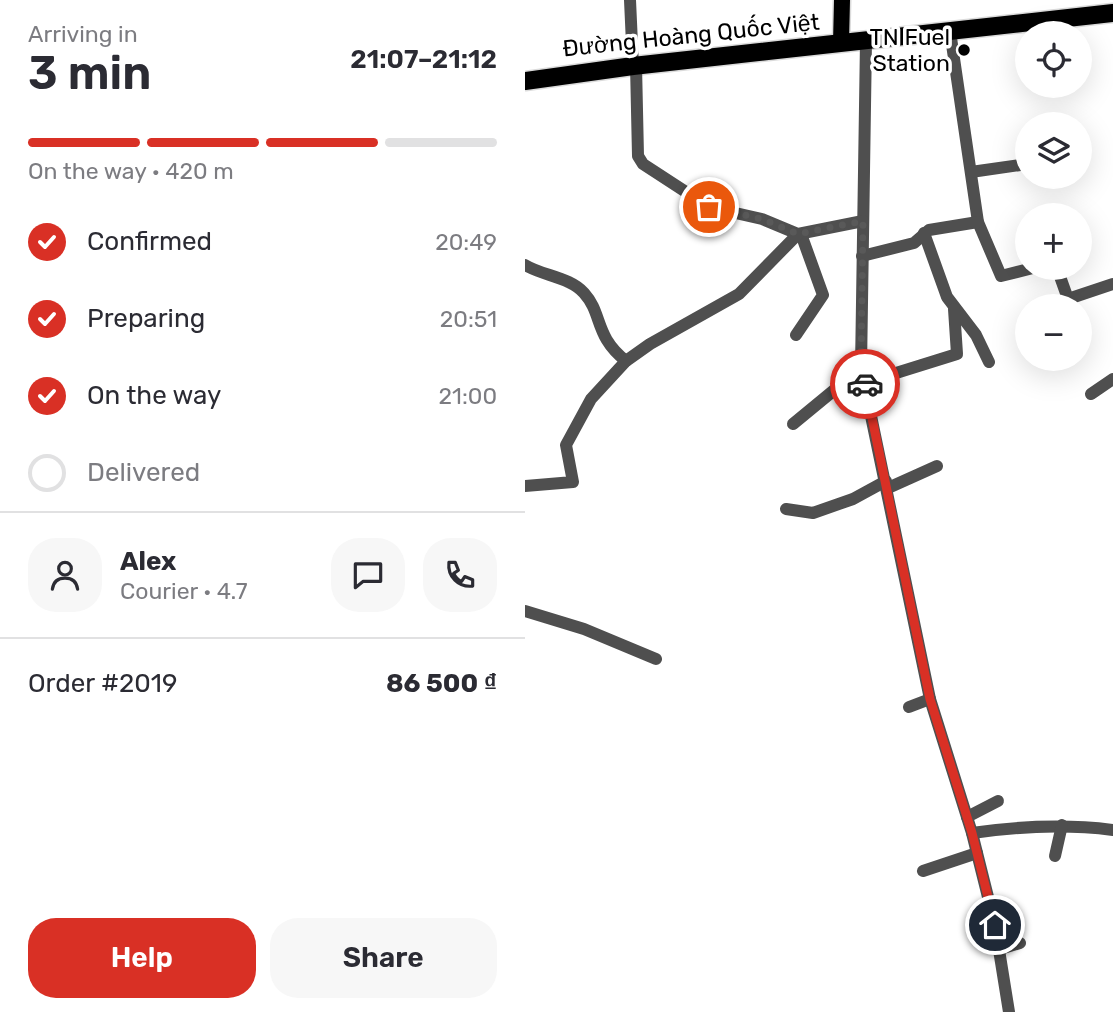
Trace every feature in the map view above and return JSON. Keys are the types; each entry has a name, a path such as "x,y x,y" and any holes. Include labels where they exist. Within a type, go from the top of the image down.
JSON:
{"highway":[{"name":"Đường Hoàng Quốc Việt","path":"525,81 634,65 950,31 1112,18"}],"main road":[{"path":"841,43 842,0"}],"street":[{"path":"631,0 637,153 641,162 709,207 762,219 800,234 823,295 796,335"},
{"path":"950,31 978,222 1001,276 1015,272"},
{"path":"866,41 861,368 930,699 972,833 1000,949 1009,1012"},
{"path":"971,173 1015,165"},
{"path":"525,486 573,482 566,453 568,437 591,399 626,361 650,344 739,294 800,234 863,221"},
{"path":"862,256 913,243 924,233 978,222"},
{"path":"924,233 954,309 975,335 989,362"},
{"path":"525,265 553,279 571,283 583,292 605,341 626,361"},
{"path":"1087,294 1113,284"},
{"path":"864,383 957,354 954,309"},
{"path":"793,424 861,368"},
{"path":"1091,394 1113,379"},
{"path":"786,509 813,513 937,466"},
{"path":"525,611 584,629 656,659"},
{"path":"909,707 930,699"},
{"path":"967,817 998,801"},
{"path":"972,833 1020,826 1062,825 1113,830"},
{"path":"1055,856 1062,825"},
{"path":"923,871 977,853"},
{"path":"1000,949 1020,943"}],"way so far":[{"path":"709,207 762,219 798,234 863,221 861,368 865,384"}],"place":[{"name":"TN Fuel Station","path":"964,50"}],"route":[{"path":"865,384 930,699 972,833 995,925"}]}
